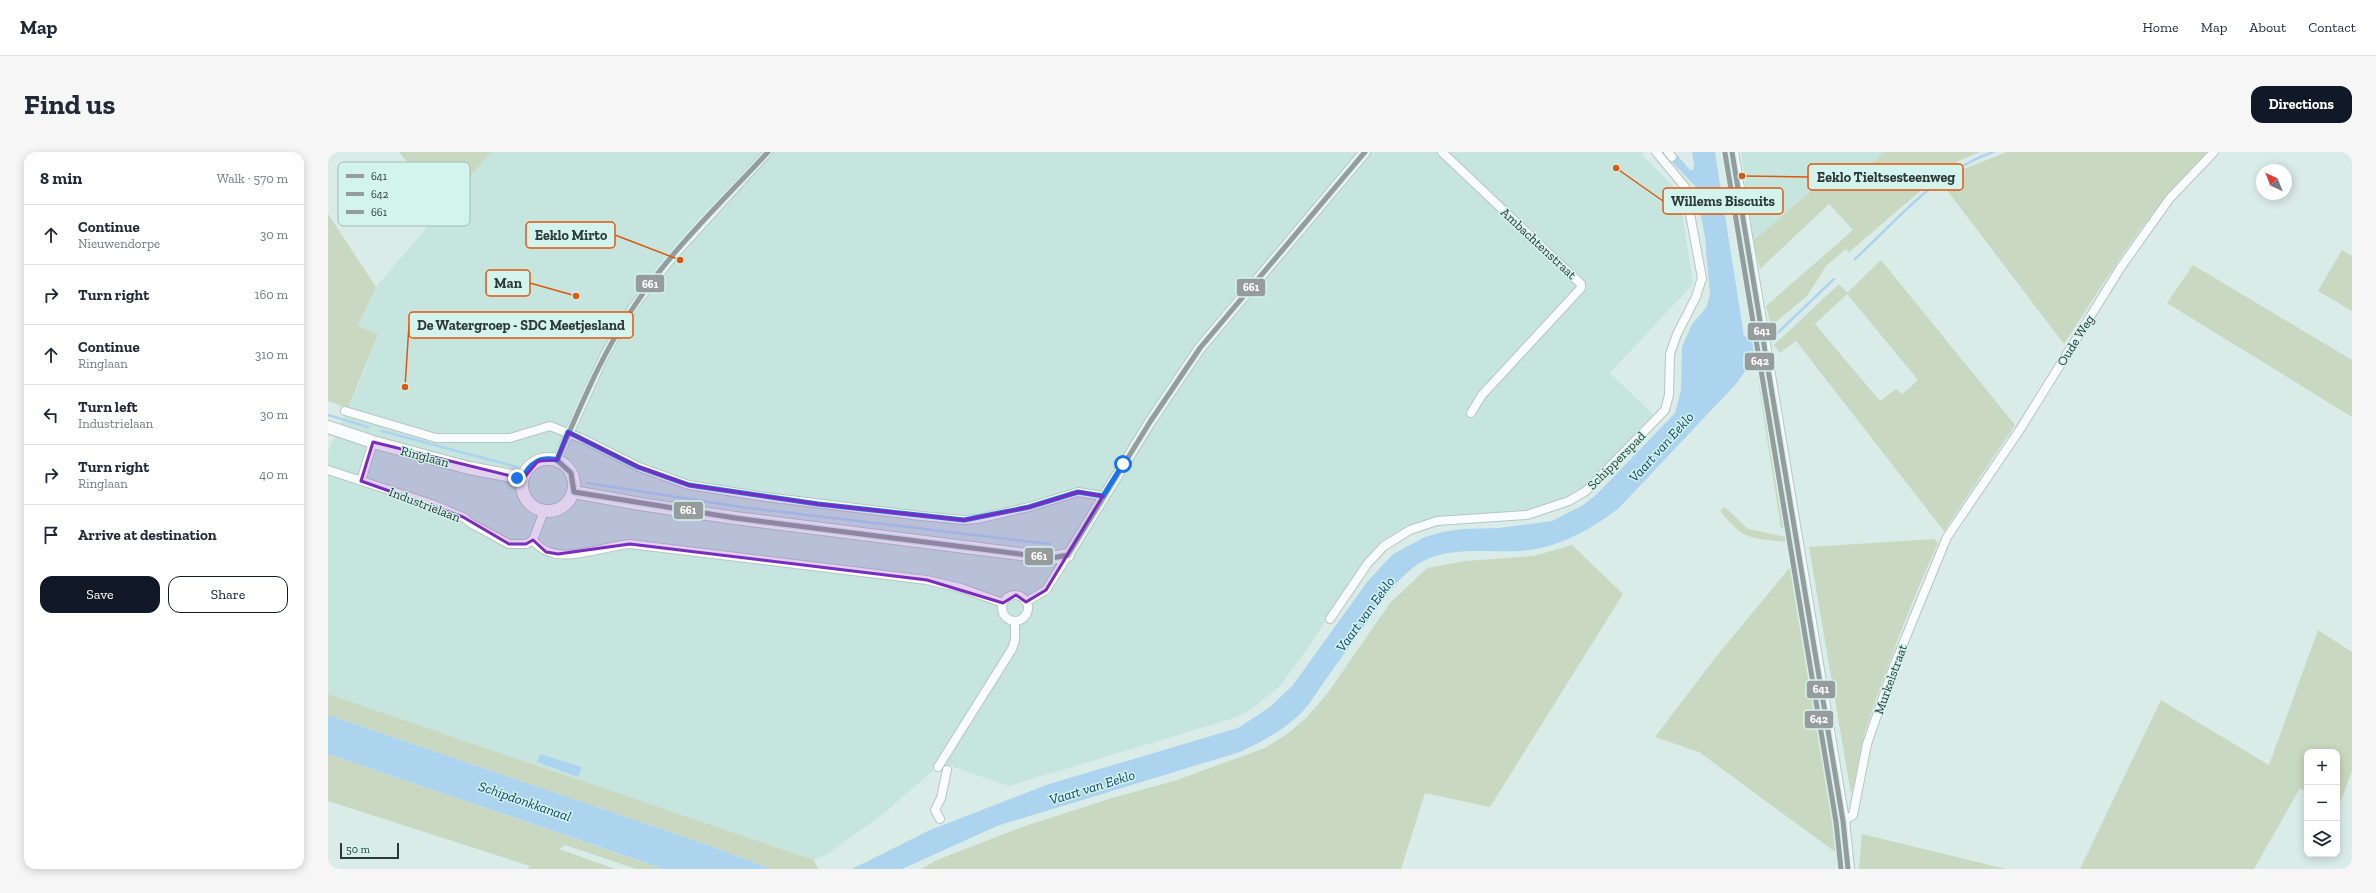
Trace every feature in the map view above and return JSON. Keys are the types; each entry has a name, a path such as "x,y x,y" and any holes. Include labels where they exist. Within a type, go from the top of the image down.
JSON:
{"main road":[{"path":"1732,152 1843,821 1848,869"},
{"name":"Ringlaan","path":"328,427 373,442 469,468 523,478"},
{"path":"557,460 571,471 574,480 574,492 566,505 560,509 544,511 532,505 527,500 523,492 523,478 532,464 538,461 557,460"},
{"path":"574,492 640,504 735,518 1052,558 1068,555"}],"street":[{"path":"557,460 568,432 605,354 633,307 674,255 768,152"},
{"path":"1026,602 1046,590 1150,422 1200,348 1365,152"},
{"name":"Ambachtenstraat","path":"1442,152 1581,284 1581,288 1482,395 1472,413"},
{"name":"Schipperspad","path":"1330,620 1368,563 1384,546 1410,530 1437,521 1527,515 1569,501 1586,491 1666,410 1669,395 1670,354 1676,334 1696,297 1702,278 1685,187 1656,152"},
{"name":"Oude Weg","path":"1947,537 2019,431 2121,267 2170,198 2214,152"},
{"path":"346,411 436,438 510,438 550,426 568,432 638,467 689,485 781,499 921,516 964,520 978,519 1029,507 1078,492 1103,496"},
{"path":"361,481 373,442"},
{"name":"Industrielaan","path":"328,470 432,504 457,515 509,544 518,545 533,540"},
{"path":"544,511 533,540 546,552 573,554 612,545 630,544 927,580 961,588 1003,603"},
{"name":"Murkelstraat","path":"1843,821 1853,815 1867,744 1894,666 1947,537"},
{"path":"1016,595 1026,602 1027,612 1022,619 1015,621 1008,620 1004,615 1003,603 1011,596 1016,595"},
{"path":"938,767 1012,650 1015,640 1015,621"},
{"path":"940,819 935,810 941,798 947,770"}],"highlighted area":[{"path":"568,432 639,467 689,485 818,504 964,520 1029,507 1078,492 1103,496 1046,590 1026,602 1016,595 1003,603 927,580 630,544 558,554 546,552 533,540 526,544 509,544 463,517 361,481 373,442 523,479 538,461 557,460"}],"shaded area":[{"path":"399,152 491,152 470,177 470,162 407,162"},
{"path":"491,152 1644,152 1642,155 1679,192 1693,284 1610,373 1655,416 1587,485 1572,495 1541,507 1510,513 1438,518 1404,528 1382,541 1361,565 1311,644 1279,687 1249,711 1231,719 1009,786 942,763 883,814 828,854 814,860 328,694 328,451 358,386 378,334 358,327 376,287 428,226 470,226 470,177"},
{"path":"1741,152 1884,152 1854,180 1840,166 1753,241"},
{"path":"1884,152 1980,152 1960,160 1947,168 1849,252 1846,249 1826,266 1807,296 1771,326 1766,306 1853,230 1829,204 1760,269 1753,241 1840,166 1854,180"},
{"path":"2007,152 2208,152 2187,173 2148,219 2113,268 2064,344 1943,185 1956,172"},
{"path":"328,214 376,287 358,326 378,334 348,408 328,401"},
{"path":"2342,250 2352,256 2352,311 2318,291"},
{"path":"1881,260 2015,425 1944,531 1796,341 1780,353 1774,345 1839,284 1847,293","holes":["1847,294 1918,380 1902,394 1896,389 1880,401 1815,324"]},
{"path":"2193,265 2352,360 2352,417 2167,303"},
{"path":"1765,386 1788,527 1781,528 1759,387"},
{"path":"1725,507 1748,529 1786,537 1785,542 1755,538 1742,533 1728,521 1720,511"},
{"path":"1934,539 1938,543 1899,637 1865,732 1851,794 1809,547"},
{"path":"1572,545 1623,594 1490,807 1425,793 1401,869 921,869 937,860 1022,827 1112,798 1174,781 1265,748 1290,732 1307,717 1327,694 1390,603 1427,568 1466,561 1534,556"},
{"path":"1791,566 1838,854 1699,752 1655,737 1715,658"},
{"path":"2318,630 2352,652 2352,771 2340,803 2340,749 2304,749 2304,790 2300,788 2254,869 2080,869 2161,700 2269,765"},
{"path":"328,694 814,860 818,869 771,869 699,842 328,715"},
{"path":"328,754 664,869 636,869 565,845 559,849 615,869 528,869 530,866 328,801"},
{"path":"1862,834 2006,869 1859,869"}],"water":[{"name":"Vaart van Eeklo","path":"1692,152 1715,152 1744,336 1756,340 1758,353 1736,384 1618,509 1585,531 1548,546 1522,551 1455,552 1429,558 1418,564 1398,582 1386,596 1303,711 1278,732 1240,752 997,826 902,869 852,869 930,830 1049,784 1238,728 1270,707 1293,685 1367,582 1393,554 1425,537 1442,532 1462,529 1499,528 1552,521 1583,505 1596,495 1675,413 1681,390 1682,347 1692,324 1706,308 1710,295 1705,238 1696,187 1669,159 1676,154 1690,170 1693,170 1694,163"},
{"name":"Schipdonkkanaal","path":"328,715 699,842 771,869 664,869 328,754"},
{"path":"540,754 582,767 578,777 537,762"}],"waterway":[{"path":"1855,259 1902,213 1936,184 1973,160 1993,152"},
{"path":"1768,342 1834,279"},
{"path":"328,415 368,427"},
{"path":"382,431 517,467"},
{"path":"587,483 741,507 1050,544"}],"transit line":[{"name":"661","path":"768,152 697,227 663,267 621,326 601,363 557,460 571,473 574,492 735,518 1052,558 1068,555 1150,422 1200,348 1365,152"},
{"name":"641","path":"1732,152 1843,821 1848,869"},
{"name":"642","path":"1725,153 1836,822 1841,869"}],"place":[{"name":"Willems Biscuits","path":"1616,168"},
{"name":"Eeklo Tieltsesteenweg","path":"1742,176"},
{"name":"Eeklo Mirto","path":"680,260"},
{"name":"Man","path":"576,296"},
{"name":"De Watergroep - SDC Meetjesland","path":"405,387"}],"route":[{"path":"517,478 523,478 532,464 538,461 550,458 557,460 568,432 601,447 638,467 689,485 818,504 964,520 978,519 1029,507 1064,495 1078,492 1103,496 1123,464"}]}
